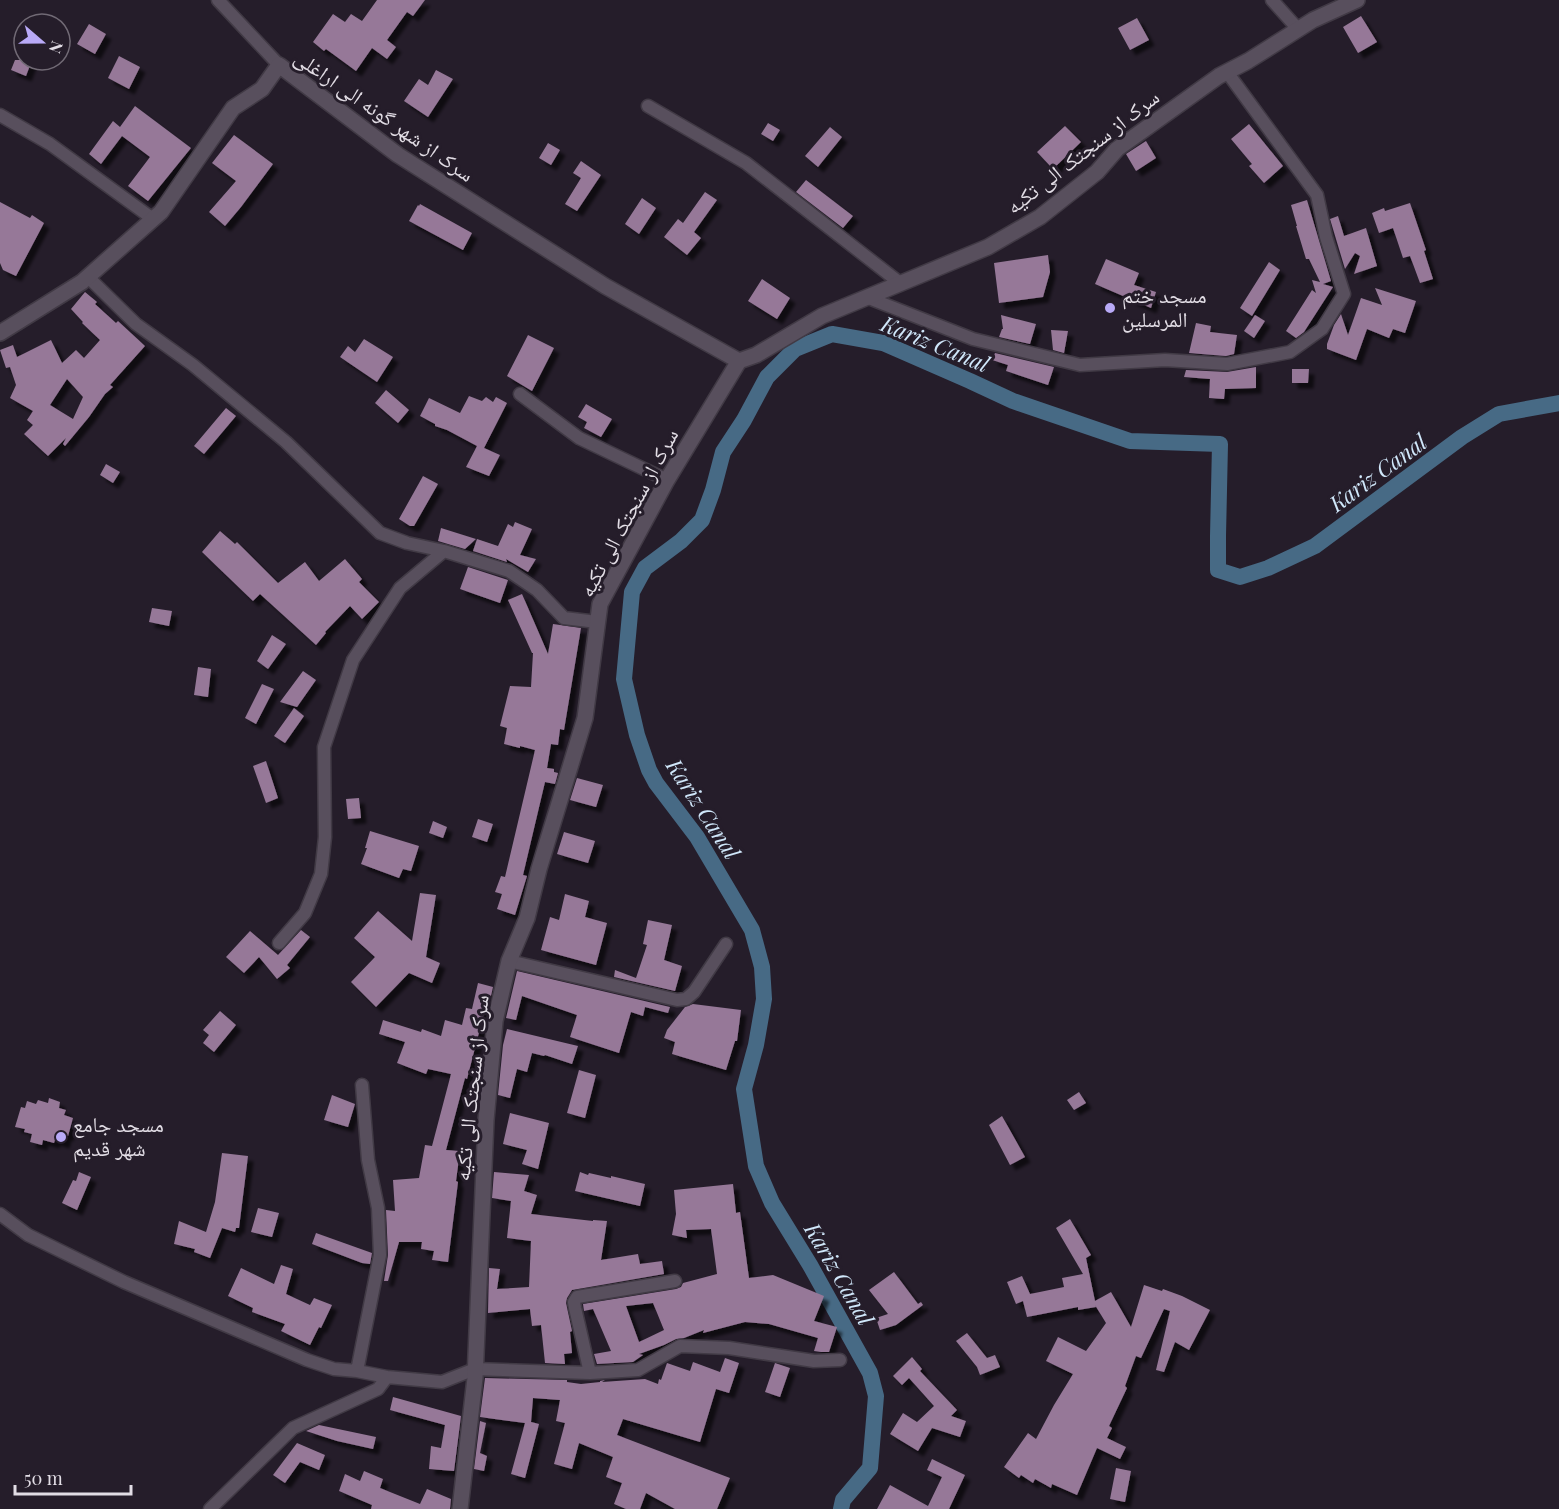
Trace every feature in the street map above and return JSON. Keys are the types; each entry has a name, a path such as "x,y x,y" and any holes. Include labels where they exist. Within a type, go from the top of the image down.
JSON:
{"street":[{"path":"218,0 279,65"},
{"path":"1272,0 1298,29"},
{"name":"سرک از سنجتک الی تکیه","path":"460,1509 475,1369 487,1109 495,1021 509,961 527,918 539,869 585,718 600,604 667,480 739,361 756,355 822,316 988,246 1040,217 1097,172 1117,149 1219,76 1248,61 1313,20 1357,0"},
{"name":"سرک از شهر گونه الی اراغلی","path":"0,333 82,282 161,212 233,108 262,89 279,65 398,155 605,286 739,361"},
{"path":"866,297 974,339 1080,365 1165,360 1227,363 1290,352 1322,329 1344,294 1326,237 1317,195 1227,72"},
{"path":"648,106 746,163 900,283"},
{"path":"0,115 50,144 153,219"},
{"path":"88,277 136,324 193,365 286,442 380,533 407,543 444,551 509,571 537,590 564,618 597,622"},
{"path":"520,394 579,438 667,480"},
{"path":"279,943 306,913 321,874 325,837 324,747 353,660 400,588 444,551"},
{"path":"509,961 677,1000 686,999 694,992 726,944"},
{"path":"357,1371 380,1255 378,1208 368,1160 362,1085"},
{"path":"0,1214 28,1235 124,1282 307,1360 334,1369 442,1382 475,1369 590,1373 638,1370 680,1346 729,1348 814,1361 840,1360"},
{"path":"590,1373 575,1308 574,1302 577,1297 675,1281"},
{"path":"210,1509 293,1428 378,1389 387,1377"}],"building":[{"path":"377,0 425,0 413,16 407,12 387,40 396,47 387,59 372,48 356,71 313,42 333,14 345,22 351,14 362,21"},
{"path":"1361,16 1377,42 1358,53 1343,27"},
{"path":"1137,18 1149,40 1130,50 1118,28"},
{"path":"89,24 106,34 95,54 77,44"},
{"path":"119,56 140,67 129,89 108,78"},
{"path":"436,70 453,79 428,117 404,101 419,79 428,85"},
{"path":"16,72 28,72 26,76"},
{"path":"135,106 191,148 148,201 128,186 150,157 122,136 101,164 89,154 113,121 120,127"},
{"path":"768,123 780,130 773,141 761,134"},
{"path":"1249,124 1283,166 1264,183 1249,166 1252,164 1231,139"},
{"path":"1065,126 1081,142 1053,169 1037,152"},
{"path":"830,127 842,137 818,167 805,156"},
{"path":"234,135 273,164 225,226 209,212 236,181 212,163"},
{"path":"1146,141 1156,158 1136,171 1126,154"},
{"path":"548,143 560,150 551,165 539,158"},
{"path":"581,161 601,175 577,211 565,204 581,178 573,173"},
{"path":"806,180 853,216 843,228 796,192"},
{"path":"705,192 717,200 694,232 701,238 687,255 664,237 678,219 683,223"},
{"path":"642,198 656,208 639,234 625,224"},
{"path":"1307,200 1331,281 1323,284 1333,287 1304,332 1296,338 1286,331 1312,290 1316,293 1312,280 1320,282 1309,259 1306,259 1291,205"},
{"path":"0,202 30,218 32,215 44,223 16,276 3,270 0,263"},
{"path":"1410,203 1433,279 1420,283 1410,256 1403,258 1393,228 1379,233 1372,213"},
{"path":"420,204 472,233 463,250 409,221"},
{"path":"1338,216 1344,236 1366,228 1377,266 1354,274 1360,256 1355,253 1345,269 1330,219"},
{"path":"1048,255 1050,272 1043,297 999,303 994,263"},
{"path":"1106,259 1139,273 1134,285 1156,292 1151,308 1095,284"},
{"path":"1269,262 1280,270 1252,316 1240,308"},
{"path":"762,279 790,298 777,319 748,301"},
{"path":"1375,288 1416,301 1405,333 1393,329 1389,338 1367,329 1356,360 1327,349 1334,325 1341,314 1348,335 1361,298 1382,305"},
{"path":"85,292 116,323 118,321 145,346 110,385 113,387 65,446 63,444 66,438 48,456 24,434 33,425 27,420 33,411 10,398 16,385 10,367 6,368 0,350 13,345 17,357 51,340 62,363 76,350 84,358 100,340 71,309","holes":["67,379 83,397 73,419 50,405"]},
{"path":"1001,315 1036,324 1030,344 999,337 1003,329"},
{"path":"1255,315 1265,321 1254,338 1244,331"},
{"path":"1196,323 1211,326 1210,332 1237,335 1234,354 1226,356 1189,353"},
{"path":"1051,330 1068,331 1064,353 1053,350"},
{"path":"528,335 554,348 532,391 507,376"},
{"path":"364,339 393,357 377,382 340,357 348,346 355,352"},
{"path":"995,353 1054,367 1048,385 1006,371 1008,365 992,360"},
{"path":"1256,367 1256,388 1225,389 1224,399 1209,398 1210,379 1184,377 1186,370 1227,372"},
{"path":"1292,369 1309,369 1308,383 1292,383"},
{"path":"386,390 409,410 398,423 375,403"},
{"path":"469,396 482,401 486,397 493,402 496,397 507,403 484,448 500,455 489,476 466,467 477,446 435,426 420,416 429,398 460,413"},
{"path":"586,404 612,419 601,437 584,428 587,422 578,417"},
{"path":"226,408 236,416 204,454 194,446"},
{"path":"106,464 120,472 113,483 100,475"},
{"path":"423,476 438,484 414,526 410,526 399,519"},
{"path":"515,522 532,529 520,555 536,559 528,572 506,559 507,562 473,551 477,539 498,546 508,524 513,527"},
{"path":"441,528 476,539 465,549 438,541"},
{"path":"220,531 235,544 237,542 278,583 305,562 319,581 345,559 362,579 359,582 379,602 362,619 350,606 316,645 260,594 253,601 202,552"},
{"path":"468,567 508,580 500,603 460,589"},
{"path":"522,594 548,654 553,624 581,628 564,730 560,729 558,745 551,744 547,768 554,769 554,772 558,773 555,784 545,782 523,875 527,876 515,915 497,909 502,894 495,892 501,876 505,877 535,750 504,744 507,728 500,726 510,686 531,687 533,653 508,600"},
{"path":"152,608 172,611 169,626 149,622"},
{"path":"272,635 286,644 268,669 257,661"},
{"path":"198,667 211,669 208,697 194,695"},
{"path":"303,671 316,680 297,707 280,702"},
{"path":"262,684 274,689 256,724 245,718"},
{"path":"294,708 304,716 285,743 274,736"},
{"path":"266,761 278,798 266,803 253,766"},
{"path":"577,778 603,785 596,807 570,800"},
{"path":"359,798 361,818 348,819 346,799"},
{"path":"478,819 493,824 487,842 472,837"},
{"path":"433,821 447,827 443,838 429,833"},
{"path":"370,831 419,846 411,871 403,869 399,878 361,864"},
{"path":"564,832 595,841 588,863 557,854"},
{"path":"420,893 436,895 426,957 440,963 432,983 409,973 376,1007 351,982 375,957 354,938 378,911 412,941"},
{"path":"565,894 589,901 585,917 607,923 596,965 541,950 550,917 559,920"},
{"path":"648,920 672,925 664,960 682,966 675,991 614,977 615,970 636,978 647,945 643,944"},
{"path":"301,930 310,937 287,965 290,968 277,979 259,957 244,973 226,957 250,931 278,955"},
{"path":"517,971 670,1007 668,1013 645,1007 643,1016 631,1012 619,1053 570,1037 577,1015 522,996 516,1020 506,1018"},
{"path":"478,983 493,987 446,1150 460,1151 448,1262 432,1260 434,1251 421,1249 422,1242 399,1242 388,1281 384,1281 388,1255 386,1210 395,1211 393,1180 419,1178 425,1145 432,1146 451,1074 428,1069 426,1074 397,1063 405,1042 379,1034 383,1020 441,1036 445,1020 462,1025 466,1008 472,1009"},
{"path":"693,1004 741,1010 737,1041 735,1041 726,1070 672,1054 675,1042 664,1038 667,1030 685,1007"},
{"path":"220,1011 236,1025 214,1052 203,1043 209,1035 203,1030"},
{"path":"507,1029 578,1046 572,1064 532,1053 527,1072 517,1069 510,1098 498,1095 503,1045"},
{"path":"579,1070 596,1075 585,1118 567,1113"},
{"path":"1079,1092 1086,1103 1074,1110 1067,1100"},
{"path":"332,1095 355,1104 348,1127 324,1120"},
{"path":"49,1098 60,1102 59,1108 66,1110 64,1115 73,1118 68,1136 66,1135 64,1143 55,1140 54,1143 43,1140 42,1145 30,1142 32,1134 24,1132 25,1129 15,1127 21,1107 25,1108 27,1101 36,1104 38,1100 48,1103"},
{"path":"510,1113 549,1123 538,1169 522,1164 527,1150 503,1144"},
{"path":"1002,1116 1025,1157 1010,1165 989,1125"},
{"path":"222,1153 248,1156 239,1228 236,1228 235,1232 222,1228 210,1258 194,1252 195,1249 174,1244 179,1221 206,1232 215,1202"},
{"path":"79,1172 91,1177 77,1210 62,1203"},
{"path":"494,1172 529,1175 524,1191 537,1195 531,1214 607,1221 601,1260 638,1254 640,1264 662,1261 664,1274 572,1290 566,1303 572,1331 570,1332 572,1353 564,1354 565,1364 545,1363 541,1325 532,1326 530,1309 488,1313 489,1268 500,1269 497,1289 529,1287 531,1241 507,1238 511,1201 492,1198"},
{"path":"580,1172 645,1184 640,1206 575,1191"},
{"path":"733,1184 736,1213 740,1212 749,1278 773,1275 824,1296 814,1321 837,1327 829,1352 814,1351 818,1338 769,1324 745,1322 703,1333 704,1330 676,1339 639,1354 643,1355 633,1362 597,1364 594,1354 611,1351 593,1309 584,1311 583,1304 676,1289 683,1283 717,1274 711,1229 686,1230 687,1238 672,1235 676,1214 674,1190","holes":["653,1303 664,1330 639,1342 626,1306"]},
{"path":"258,1208 279,1213 272,1237 251,1232"},
{"path":"1070,1219 1091,1255 1086,1258 1095,1301 1111,1292 1131,1327 1144,1285 1182,1296 1210,1310 1189,1350 1175,1342 1164,1372 1156,1370 1170,1311 1164,1309 1141,1358 1136,1356 1125,1386 1127,1388 1109,1426 1112,1428 1107,1438 1126,1447 1120,1459 1097,1448 1077,1495 1052,1484 1051,1488 1035,1479 1033,1483 1021,1475 1019,1478 1004,1467 1028,1433 1036,1439 1073,1374 1046,1361 1058,1337 1086,1351 1106,1323 1095,1305 1096,1307 1078,1310 1078,1307 1027,1317 1023,1301 1016,1304 1007,1282 1022,1276 1030,1294 1064,1287 1062,1278 1083,1274 1056,1228"},
{"path":"316,1233 372,1253 370,1264 312,1244"},
{"path":"281,1265 293,1269 286,1294 310,1305 314,1298 332,1305 310,1345 281,1331 285,1324 252,1312 253,1308 228,1296 241,1268 274,1284"},
{"path":"894,1272 918,1304 921,1302 923,1305 896,1325 880,1330 876,1318 888,1314 869,1290"},
{"path":"967,1333 987,1358 995,1355 1000,1367 980,1375 977,1367 956,1341"},
{"path":"912,1357 922,1369 920,1371 957,1410 951,1416 966,1421 960,1437 932,1428 918,1451 890,1434 903,1413 917,1422 934,1406 909,1378 902,1385 893,1376"},
{"path":"725,1358 739,1363 729,1393 716,1389 700,1442 623,1419 617,1435 730,1478 717,1509 675,1509 646,1493 640,1509 626,1509 614,1504 622,1483 606,1477 613,1457 579,1443 572,1469 554,1464 565,1423 556,1421 560,1400 533,1398 531,1422 539,1424 525,1478 511,1474 525,1423 480,1417 485,1378 567,1380 567,1382 581,1384 605,1380 602,1382 645,1379 658,1384 667,1363 690,1371 693,1362 720,1372"},
{"path":"775,1363 790,1368 780,1397 765,1392"},
{"path":"393,1397 461,1416 454,1471 429,1469 431,1446 441,1448 445,1425 390,1410"},
{"path":"480,1421 486,1423 480,1453 487,1456 484,1471 474,1469"},
{"path":"319,1425 376,1437 373,1449 306,1431"},
{"path":"297,1443 325,1455 319,1470 300,1462 285,1483 273,1475"},
{"path":"932,1459 965,1475 949,1509 877,1509 890,1485 928,1506 942,1477 927,1470"},
{"path":"1116,1468 1131,1471 1125,1502 1110,1499"},
{"path":"364,1471 383,1479 380,1488 420,1504 427,1489 451,1499 450,1509 371,1509 372,1505 339,1491 345,1474 360,1481"}],"waterway":[{"name":"Kariz Canal","path":"841,1509 843,1500 870,1468 876,1396 870,1373 810,1265 772,1203 756,1166 744,1089 756,1045 764,999 762,967 752,930 697,837 656,783 649,770 637,735 624,679 632,592 645,568 681,541 702,520 723,452 744,420 767,377 795,349 832,334 883,343 1013,401 1130,441 1220,444 1218,570 1240,577 1268,568 1315,546 1462,437 1499,414 1559,403"}],"place":[{"name":"مسجد ختم المرسلین","path":"1110,308"},
{"name":"مسجد جامع شهر قدیم","path":"61,1137"}]}
